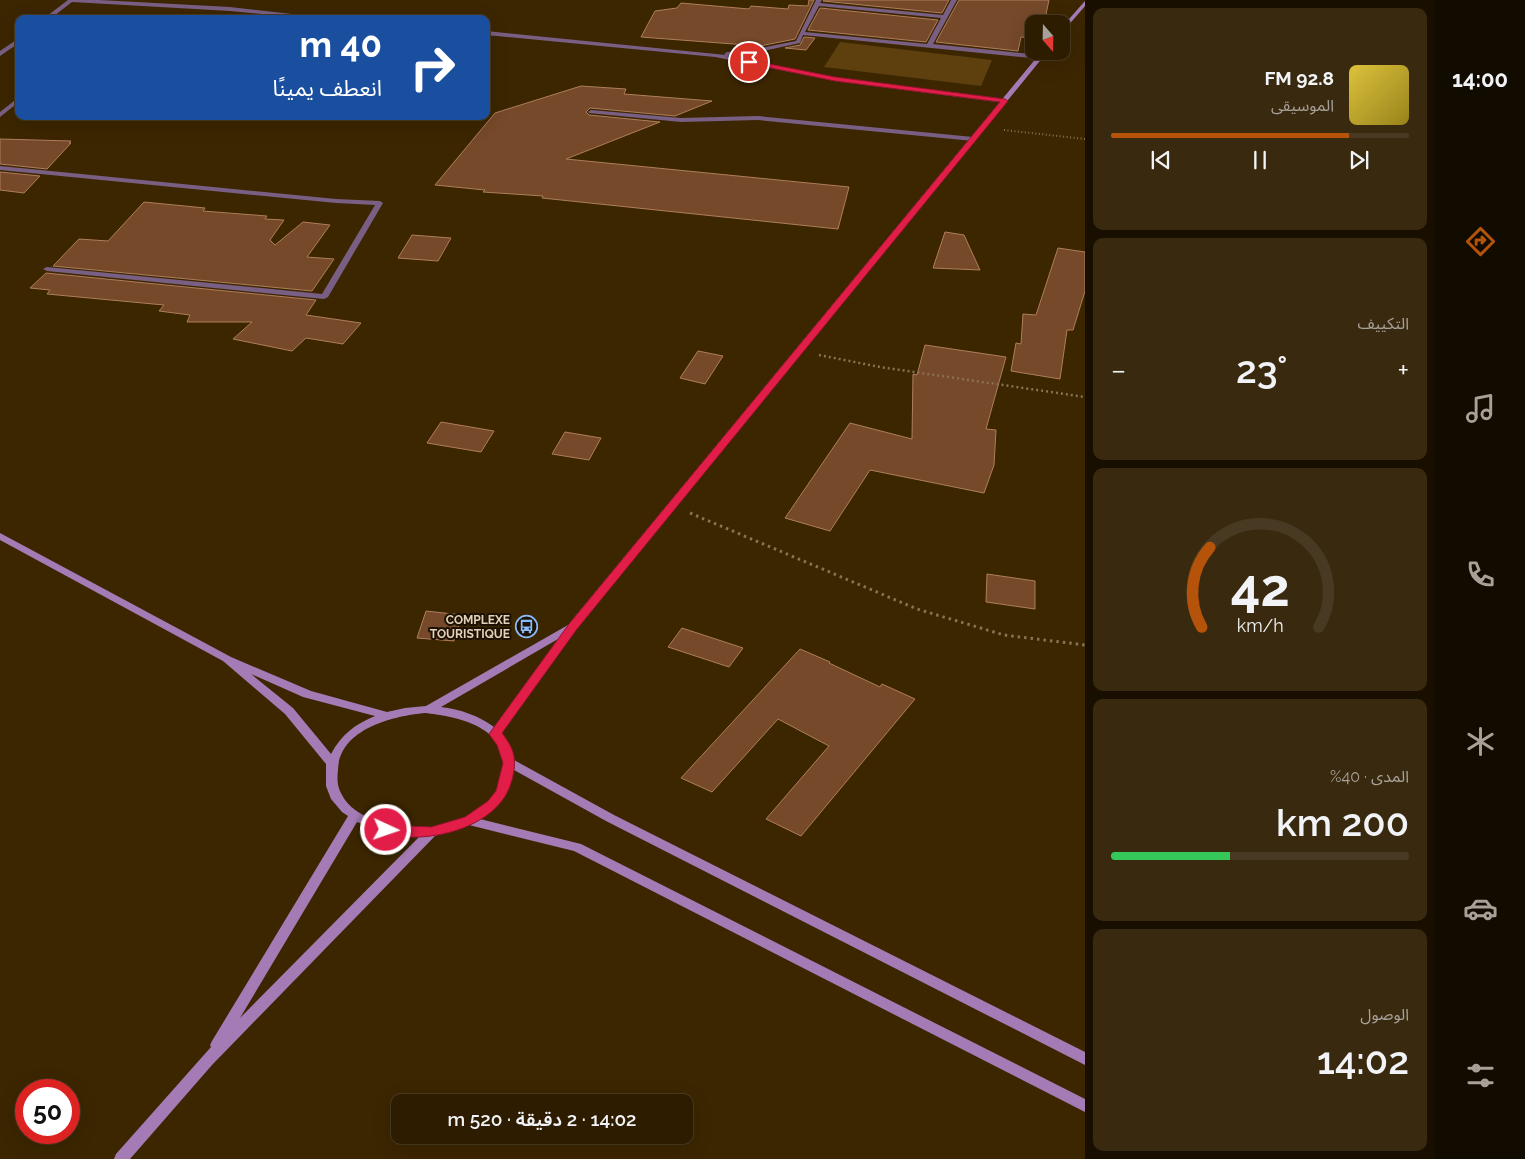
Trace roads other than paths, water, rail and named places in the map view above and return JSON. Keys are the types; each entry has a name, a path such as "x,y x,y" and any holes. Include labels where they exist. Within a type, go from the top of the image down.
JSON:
{"main road":[{"path":"1070,21 1085,3"},
{"path":"495,734 573,626 1038,60"},
{"path":"0,536 227,659 307,694 386,715"},
{"path":"429,709 573,626"},
{"path":"227,659 289,711 332,763"},
{"path":"429,709 448,711 475,719 495,734 503,744 510,763 502,792 493,804 470,821 431,832 386,830 354,816 341,803 332,786 332,763 338,750 354,732 386,715 429,709"},
{"path":"510,763 610,818 1085,1059"},
{"path":"207,1061 354,816"},
{"path":"470,821 578,847 1085,1106"},
{"path":"121,1159 207,1061 431,832"}],"street":[{"path":"51,15 71,0 230,9 292,15"},
{"path":"929,46 954,0"},
{"path":"712,55 750,52 798,42 818,2 945,17"},
{"path":"490,33 712,55 835,79 1005,101"},
{"path":"801,33 929,46 1025,53"},
{"path":"0,54 15,43"},
{"path":"8,48 15,48"},
{"path":"0,115 15,102"},
{"path":"591,112 681,120 758,118 973,139"},
{"path":"0,168 326,200 380,203 324,297 47,269"}],"place":[{"name":"COMPLEXE TOURISTIQUE","path":"526,627"}]}
